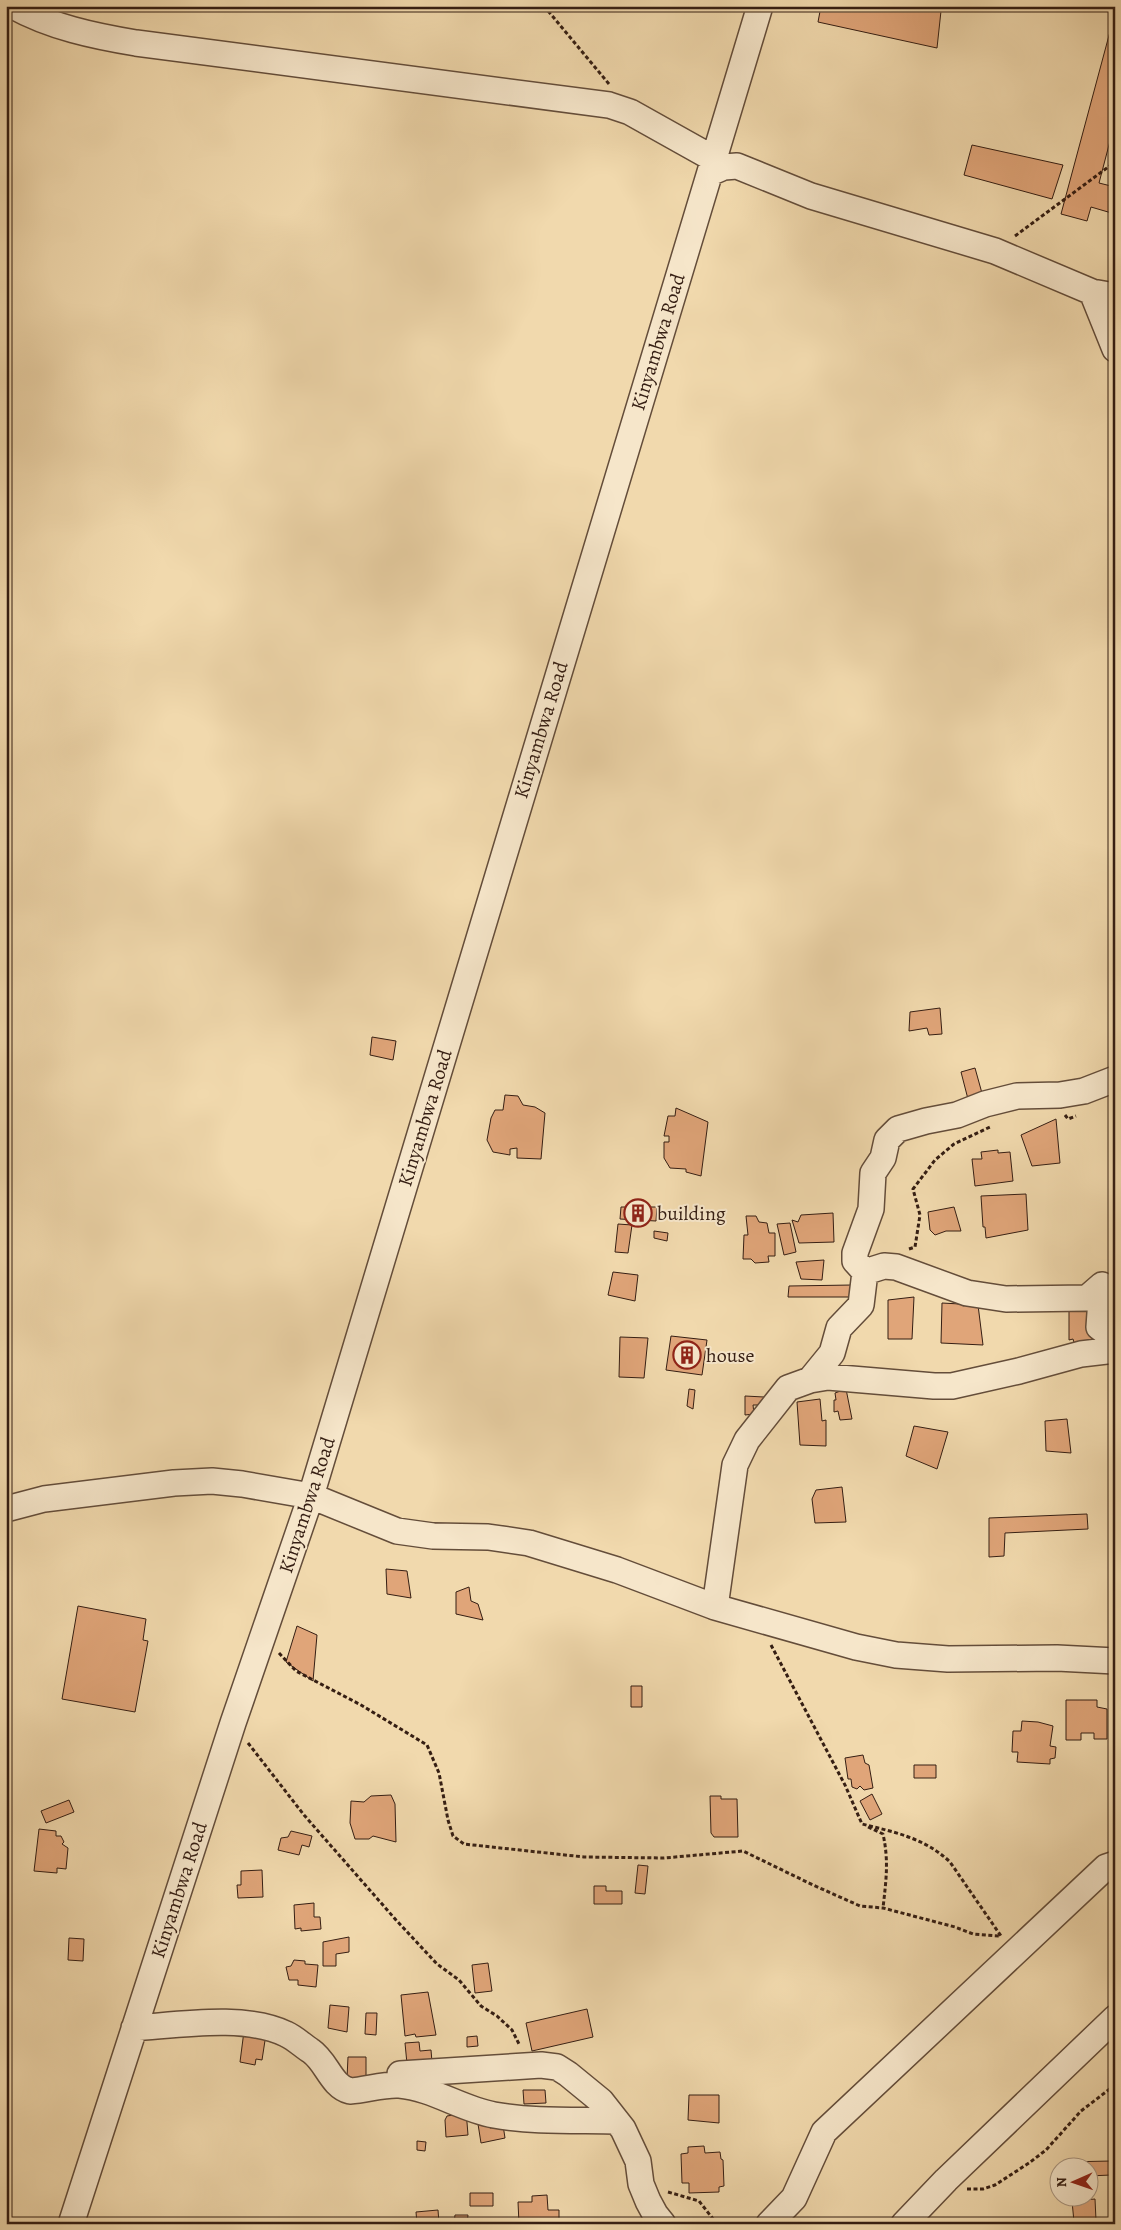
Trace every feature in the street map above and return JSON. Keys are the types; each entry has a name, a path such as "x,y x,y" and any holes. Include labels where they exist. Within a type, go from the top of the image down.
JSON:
{"street":[{"path":"13,6 26,13 87,35 136,44 609,106 630,112 712,166 737,166 811,196 994,251 1103,294 1115,349"},
{"name":"Kinyambwa Road","path":"71,2224 233,1723 311,1496 760,6"},
{"path":"1115,1079 1084,1091 1044,1096 1017,1096 985,1104 957,1116 926,1121 898,1129 887,1140 883,1158 873,1173 871,1209 855,1253 855,1260 874,1269 896,1267 967,1293 1006,1299 1087,1298 1102,1285 1100,1327 1115,1339"},
{"path":"810,1380 832,1353 839,1328 861,1305 874,1269"},
{"path":"715,1607 735,1465 747,1440 788,1388 828,1376 952,1386 1019,1371 1081,1354 1115,1350"},
{"path":"6,1509 44,1499 103,1490 212,1481 242,1484 311,1496 397,1531 433,1536 488,1538 529,1543 617,1570 715,1607 856,1647 896,1655 948,1658 1058,1658 1115,1661"},
{"path":"769,2224 794,2198 824,2132 1106,1867 1115,1864"},
{"path":"904,2224 946,2180 1115,2018"},
{"path":"134,2028 215,2023 259,2026 286,2034 315,2054 337,2084 343,2089 350,2091 398,2085 428,2092 467,2108 493,2115 517,2118 616,2121"},
{"path":"400,2074 541,2065 557,2067 601,2102 632,2144 638,2161 641,2184 655,2214 663,2224"}],"path":[{"path":"544,6 610,86"},
{"path":"994,251 1115,162"},
{"path":"1044,1096 1068,1119 1080,1114"},
{"path":"874,1269 898,1254 915,1247 920,1215 913,1189 935,1160 954,1144 997,1123"},
{"path":"757,1618 845,1785 862,1824 883,1834 888,1855 888,1870 883,1908"},
{"path":"264,1633 286,1662 296,1671 361,1705 427,1745 439,1773 453,1836 464,1844 584,1857 664,1858 743,1851 813,1886 860,1906 883,1908 973,1934 1001,1936 950,1862 940,1853 909,1835 862,1824"},
{"path":"233,1723 304,1815 396,1920 437,1964 459,1980 481,2006 497,2016 512,2030 521,2046"},
{"path":"946,2180 962,2188 974,2190 995,2185 1029,2164 1046,2150 1081,2111 1115,2085"},
{"path":"666,2191 700,2201 717,2224"}],"building":[{"path":"821,6 922,6 941,11 937,48 818,22"},
{"path":"1115,13 1115,122 1099,183 1115,187 1115,214 1091,207 1087,221 1061,214"},
{"path":"972,145 1063,165 1052,199 964,175"},
{"path":"940,1008 942,1034 929,1035 927,1028 909,1031 910,1012"},
{"path":"372,1037 396,1041 393,1060 370,1055"},
{"path":"975,1068 985,1104 969,1103 961,1072"},
{"path":"505,1095 518,1096 523,1105 535,1107 545,1113 541,1159 517,1158 517,1148 510,1149 510,1155 493,1152 487,1140 491,1118 495,1110 503,1110"},
{"path":"676,1108 708,1122 701,1176 686,1172 686,1169 670,1168 664,1158 664,1142 669,1142 669,1136 664,1136 668,1116 675,1116"},
{"path":"1056,1119 1060,1163 1032,1166 1021,1135"},
{"path":"998,1150 998,1153 1010,1152 1013,1181 975,1186 972,1159 982,1159 981,1152"},
{"path":"1026,1194 1028,1230 986,1238 985,1227 983,1227 981,1196"},
{"name":"building","path":"621,1207 657,1207 656,1221 620,1219"},
{"path":"954,1207 961,1231 946,1231 935,1235 930,1230 928,1212"},
{"path":"833,1213 834,1242 799,1243 792,1220 798,1222 801,1215"},
{"path":"746,1216 756,1216 759,1222 767,1223 769,1233 775,1233 775,1256 768,1256 769,1262 755,1263 751,1259 743,1259 744,1235 748,1235"},
{"path":"790,1223 796,1252 784,1255 777,1224"},
{"path":"618,1224 632,1225 628,1253 615,1252"},
{"path":"654,1231 668,1233 667,1241 654,1238"},
{"path":"824,1260 822,1280 801,1279 796,1262"},
{"path":"613,1272 638,1275 635,1301 608,1295"},
{"path":"852,1285 855,1297 788,1297 789,1286"},
{"path":"914,1297 912,1339 888,1339 888,1300"},
{"path":"1111,1297 1115,1297 1115,1326 1104,1326"},
{"path":"942,1303 978,1305 983,1345 941,1343"},
{"path":"1092,1310 1092,1343 1075,1346 1073,1339 1069,1340 1069,1311"},
{"name":"house","path":"671,1336 707,1340 702,1375 666,1370"},
{"path":"620,1337 648,1338 644,1378 619,1377"},
{"path":"689,1389 695,1390 693,1409 687,1406"},
{"path":"846,1389 852,1419 840,1420 838,1411 834,1412 835,1393"},
{"path":"745,1396 764,1397 764,1405 753,1405 754,1414 745,1415"},
{"path":"820,1399 822,1421 826,1420 826,1446 800,1445 797,1402"},
{"path":"1067,1419 1071,1453 1046,1451 1045,1421"},
{"path":"914,1426 948,1432 937,1469 906,1456"},
{"path":"842,1487 846,1522 815,1523 812,1499 816,1490"},
{"path":"1087,1514 1088,1529 1005,1533 1004,1556 989,1557 989,1518"},
{"path":"386,1569 407,1571 411,1598 387,1594"},
{"path":"1112,1586 1115,1586 1115,1623 1111,1623"},
{"path":"469,1587 471,1601 478,1604 483,1620 456,1614 456,1592"},
{"path":"78,1606 146,1619 143,1640 148,1641 135,1712 62,1699"},
{"path":"297,1626 317,1635 313,1681 286,1662"},
{"path":"631,1686 642,1686 642,1707 631,1707"},
{"path":"1066,1700 1097,1700 1097,1707 1107,1709 1107,1739 1094,1739 1094,1733 1081,1733 1081,1740 1066,1740"},
{"path":"1022,1721 1038,1722 1053,1726 1050,1746 1056,1747 1055,1758 1050,1759 1050,1764 1017,1762 1018,1752 1012,1752 1013,1731 1021,1731"},
{"path":"863,1755 865,1763 869,1765 873,1788 864,1790 860,1786 857,1789 852,1787 851,1779 848,1779 845,1758"},
{"path":"914,1765 936,1765 936,1778 914,1778"},
{"path":"872,1794 882,1814 870,1820 860,1801"},
{"path":"391,1795 395,1804 396,1842 373,1836 369,1839 355,1839 350,1823 351,1801 364,1802 371,1796"},
{"path":"710,1796 721,1796 721,1799 737,1799 738,1837 714,1837 711,1833"},
{"path":"69,1800 74,1812 46,1823 41,1811"},
{"path":"39,1829 56,1831 56,1836 61,1836 64,1842 62,1844 68,1848 66,1869 57,1868 57,1873 34,1871"},
{"path":"291,1831 312,1836 309,1847 302,1845 299,1855 278,1850 281,1838 288,1837"},
{"path":"638,1865 648,1866 645,1894 635,1893"},
{"path":"262,1870 263,1897 238,1898 237,1885 241,1885 241,1871"},
{"path":"594,1886 606,1886 606,1891 622,1891 622,1904 594,1904"},
{"path":"314,1903 314,1917 320,1917 321,1929 301,1931 301,1928 295,1929 294,1905"},
{"path":"349,1937 349,1952 336,1954 336,1966 323,1966 323,1942"},
{"path":"69,1938 84,1939 83,1961 68,1960"},
{"path":"294,1960 305,1961 305,1964 318,1965 316,1987 298,1985 298,1980 289,1980 286,1967 291,1966"},
{"path":"488,1963 492,1991 475,1993 472,1965"},
{"path":"428,1992 436,2035 416,2037 415,2034 405,2036 401,1995"},
{"path":"330,2005 349,2007 347,2032 328,2028"},
{"path":"587,2009 593,2037 532,2051 526,2023"},
{"path":"366,2013 377,2013 376,2035 365,2034"},
{"path":"244,2031 266,2034 262,2060 256,2059 255,2065 240,2062"},
{"path":"477,2036 478,2046 467,2047 467,2037"},
{"path":"419,2042 420,2051 431,2050 432,2062 407,2064 405,2043"},
{"path":"348,2057 366,2057 366,2079 347,2078"},
{"path":"523,2090 545,2090 546,2103 524,2104"},
{"path":"689,2095 719,2095 719,2123 688,2120"},
{"path":"466,2110 468,2135 446,2137 445,2120 447,2116 453,2115 456,2111"},
{"path":"489,2121 490,2128 503,2125 505,2138 481,2143 478,2124"},
{"path":"417,2141 426,2142 425,2151 417,2150"},
{"path":"704,2146 705,2153 720,2152 721,2159 723,2160 724,2186 719,2187 719,2192 689,2193 689,2183 682,2183 681,2154 688,2153 688,2147"},
{"path":"1098,2161 1111,2161 1111,2175 1098,2176"},
{"path":"470,2193 493,2193 493,2206 470,2206"},
{"path":"547,2195 548,2210 559,2210 559,2224 519,2224 518,2202 532,2202 532,2196"},
{"path":"1073,2208 1095,2208 1096,2220 1074,2222"},
{"path":"438,2210 439,2223 417,2224 416,2212"},
{"path":"455,2215 468,2215 467,2224 454,2224"},
{"path":"473,2220 497,2220 497,2224 473,2224"}],"place":[{"name":"building","path":"638,1213"},
{"name":"house","path":"687,1355"}]}
